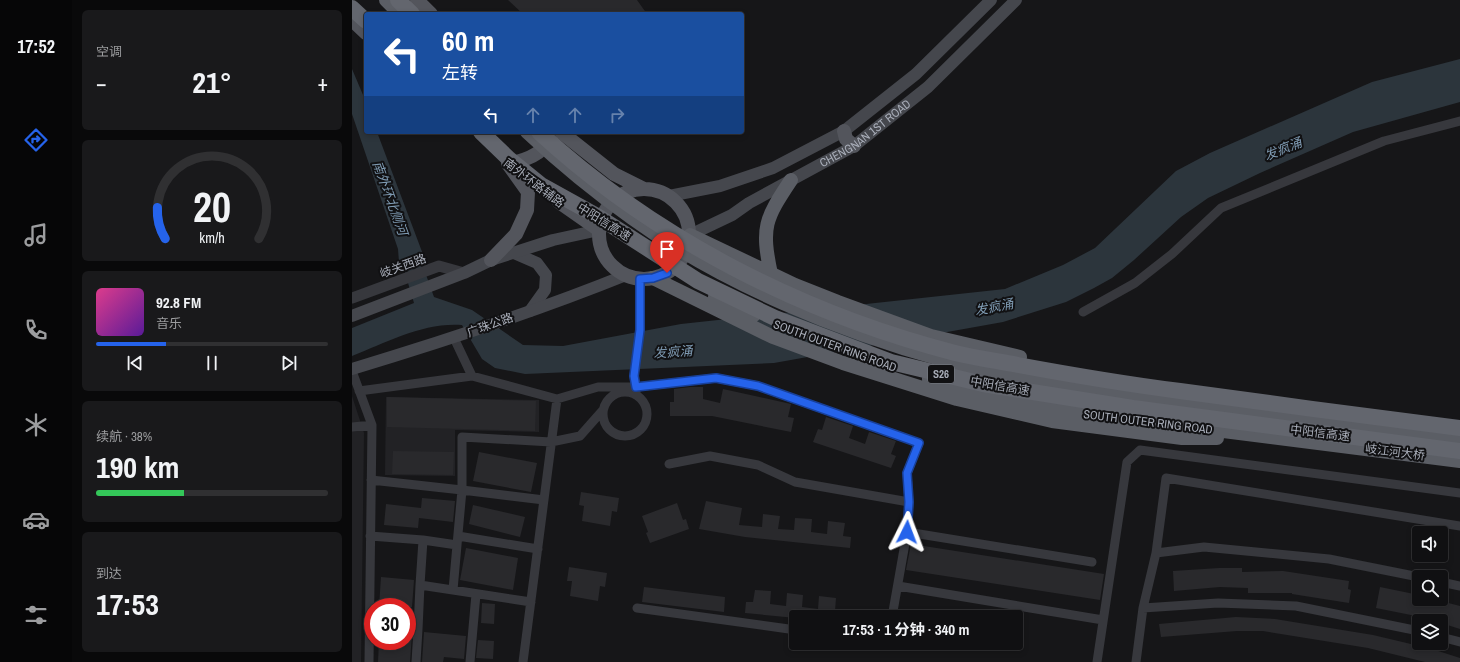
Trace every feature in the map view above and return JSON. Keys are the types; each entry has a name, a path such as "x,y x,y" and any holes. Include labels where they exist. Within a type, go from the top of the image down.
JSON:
{"highway":[{"path":"386,0 398,12"},
{"path":"398,0 410,12"},
{"name":"中阳信高速","path":"483,134 509,159 541,185 597,216 698,281 775,318 891,362 982,384 1133,408 1460,451"},
{"name":"SOUTH OUTER RING ROAD","path":"491,134 575,206 658,265 734,307 862,359 1015,401 1073,412 1151,423 1282,438"},
{"name":"SOUTH OUTER RING ROAD","path":"529,134 559,161 633,219 694,258 784,304 879,340 948,361 1038,382 1152,399 1287,414"},
{"name":"中阳信高速","path":"541,134 570,161 657,225 713,258 805,302 902,337 957,353 1093,379 1460,428"},
{"path":"770,274 766,249 765,229 774,206 791,180"},
{"path":"690,235 795,285 931,336 1003,354 1167,384 1287,414"},
{"path":"722,312 716,304 712,291 715,281 719,276 733,270 770,274"},
{"path":"640,277 722,312 773,337 821,355 957,399 1052,421 1182,438 1282,438"},
{"name":"岐江河大桥","path":"1287,414 1460,437"},
{"name":"岐江河大桥","path":"1282,438 1460,461"}],"main road":[{"path":"417,0 430,12"},
{"name":"CHENGNAN 1ST ROAD","path":"669,196 720,186 773,168 844,131 916,74 990,0"},
{"name":"CHENGNAN 1ST ROAD","path":"690,235 732,215 749,203 854,146 928,87 1016,0"},
{"path":"352,20 364,31"},
{"path":"844,131 846,139 854,146"},
{"name":"南外环路辅路","path":"473,134 533,184 600,230"},
{"path":"491,260 516,234 527,210 528,192 508,164 526,160 538,152 547,140 547,134"},
{"path":"563,134 595,161 614,174 644,189"},
{"path":"644,189 657,191 669,196 680,206 688,220 690,235 687,250 679,263 667,273 640,277 615,268 606,257 600,244 602,217 609,206 619,197 631,191 644,189"},
{"path":"352,316 464,273 491,260 553,240 600,230"},
{"path":"514,253 537,264 546,275 545,290 530,310"},
{"name":"广珠公路","path":"352,370 454,338 530,310 640,277"}],"street":[{"path":"1083,312 1136,283 1172,254 1221,208 1384,141 1460,121"},
{"name":"岐关西路","path":"352,298 439,266 464,273"},
{"path":"640,277 640,330 634,376 636,391 644,403 647,417 645,424 636,434 629,436 615,434 605,425 603,410 605,403 617,394 624,392 636,391 716,378 758,386 919,443 907,473 909,502 907,532 893,610"},
{"path":"454,338 472,376"},
{"path":"352,370 372,425 371,598"},
{"path":"359,391 472,376 557,399 598,387 636,391"},
{"path":"524,662 557,399"},
{"path":"453,590 462,490 462,437 551,442 580,436 603,410"},
{"path":"352,427 372,425"},
{"path":"1097,662 1127,462 1140,450 1460,493"},
{"path":"670,464 710,456 758,465 795,482 909,502"},
{"path":"1136,662 1143,608 1156,553 1166,478 1460,526"},
{"path":"371,480 544,500"},
{"path":"907,532 1092,562"},
{"path":"370,536 423,540 457,546"},
{"path":"458,536 538,549"},
{"path":"416,662 423,540"},
{"path":"1156,553 1204,546 1329,559 1412,576"},
{"path":"1448,583 1460,586"},
{"path":"420,585 531,602"},
{"path":"898,586 1104,620"},
{"path":"470,662 476,594"},
{"path":"1143,608 1218,603 1296,606 1412,630"},
{"path":"637,608 789,629"},
{"path":"1448,639 1460,642"},
{"path":"369,662 370,650"}],"shaded area":[{"path":"352,396 364,433 361,662 352,662"},
{"path":"386,397 539,400 539,432 455,430 455,476 385,475"}],"water":[{"path":"1460,59 1460,102 1353,132 1260,173 1208,198 1181,217 1112,278 1066,302 1003,322 774,363 525,374 495,368 482,359 462,325 448,325 420,330 392,339 352,356 352,328 414,303 403,266 399,262 398,249 352,114 352,69 364,97 364,134 378,134 424,257 421,261 434,297 472,310 523,345 563,346 681,324 1005,289 1063,265 1095,248 1176,171 1210,153 1372,82"}],"building":[{"path":"508,0 637,0 646,12 521,12"},
{"path":"703,387 703,399 720,403 723,389 791,404 788,417 794,418 791,432 712,416 670,416 670,402 674,402 674,389"},
{"path":"387,397 536,401 535,431 387,427"},
{"path":"826,417 853,426 849,438 865,444 869,432 896,441 891,454 896,456 891,468 813,442 818,429 822,430"},
{"path":"393,451 454,452 453,475 392,474"},
{"path":"479,452 537,463 531,492 473,481"},
{"path":"581,492 619,498 617,512 612,511 610,526 582,521 584,506 579,505"},
{"path":"422,498 455,501 453,522 419,518 418,528 384,525 386,504 421,508"},
{"path":"706,501 742,508 739,525 762,527 763,514 780,516 778,529 794,530 795,518 812,519 811,532 827,534 828,521 845,523 843,536 851,537 850,548 745,537 699,529"},
{"path":"677,503 683,520 686,519 689,529 650,543 646,533 648,532 642,516"},
{"path":"473,505 525,517 520,537 469,524"},
{"path":"911,544 1104,574 1100,600 906,570"},
{"path":"466,548 518,558 513,590 460,580"},
{"path":"569,567 607,573 605,587 600,586 598,601 570,596 572,581 567,581"},
{"path":"1242,568 1242,572 1283,571 1349,581 1348,589 1351,590 1349,603 1292,593 1248,593 1248,588 1220,587 1174,591 1173,571"},
{"path":"381,577 414,580 413,598 380,598"},
{"path":"644,587 725,597 724,612 642,602"},
{"path":"1380,587 1412,594 1412,606 1448,606 1448,603 1460,606 1460,629 1448,625 1448,614 1412,615 1376,608"},
{"path":"755,590 771,591 770,604 786,606 787,593 803,595 802,607 818,609 819,596 836,598 835,610 789,610 789,617 745,613 746,602 753,602"},
{"path":"482,603 495,604 494,624 481,623"},
{"path":"1236,617 1275,619 1373,635 1412,644 1412,650 1435,650 1460,658 1460,662 1425,662 1368,648 1263,631 1237,631 1161,637 1159,624"},
{"path":"424,632 466,636 464,659 444,657 443,662 422,662"},
{"path":"478,640 494,641 493,659 476,658"},
{"path":"379,650 411,650 410,662 378,662"}],"route":[{"path":"667,273 653,278 640,279 640,330 634,376 636,387 716,378 758,386 919,443 907,473 909,502 907,532"}],"water label":[{"name":"发疯涌","path":"1283,149"},
{"name":"南外环北侧河","path":"390,198"},
{"name":"发疯涌","path":"994,307"},
{"name":"发疯涌","path":"673,352"}]}
